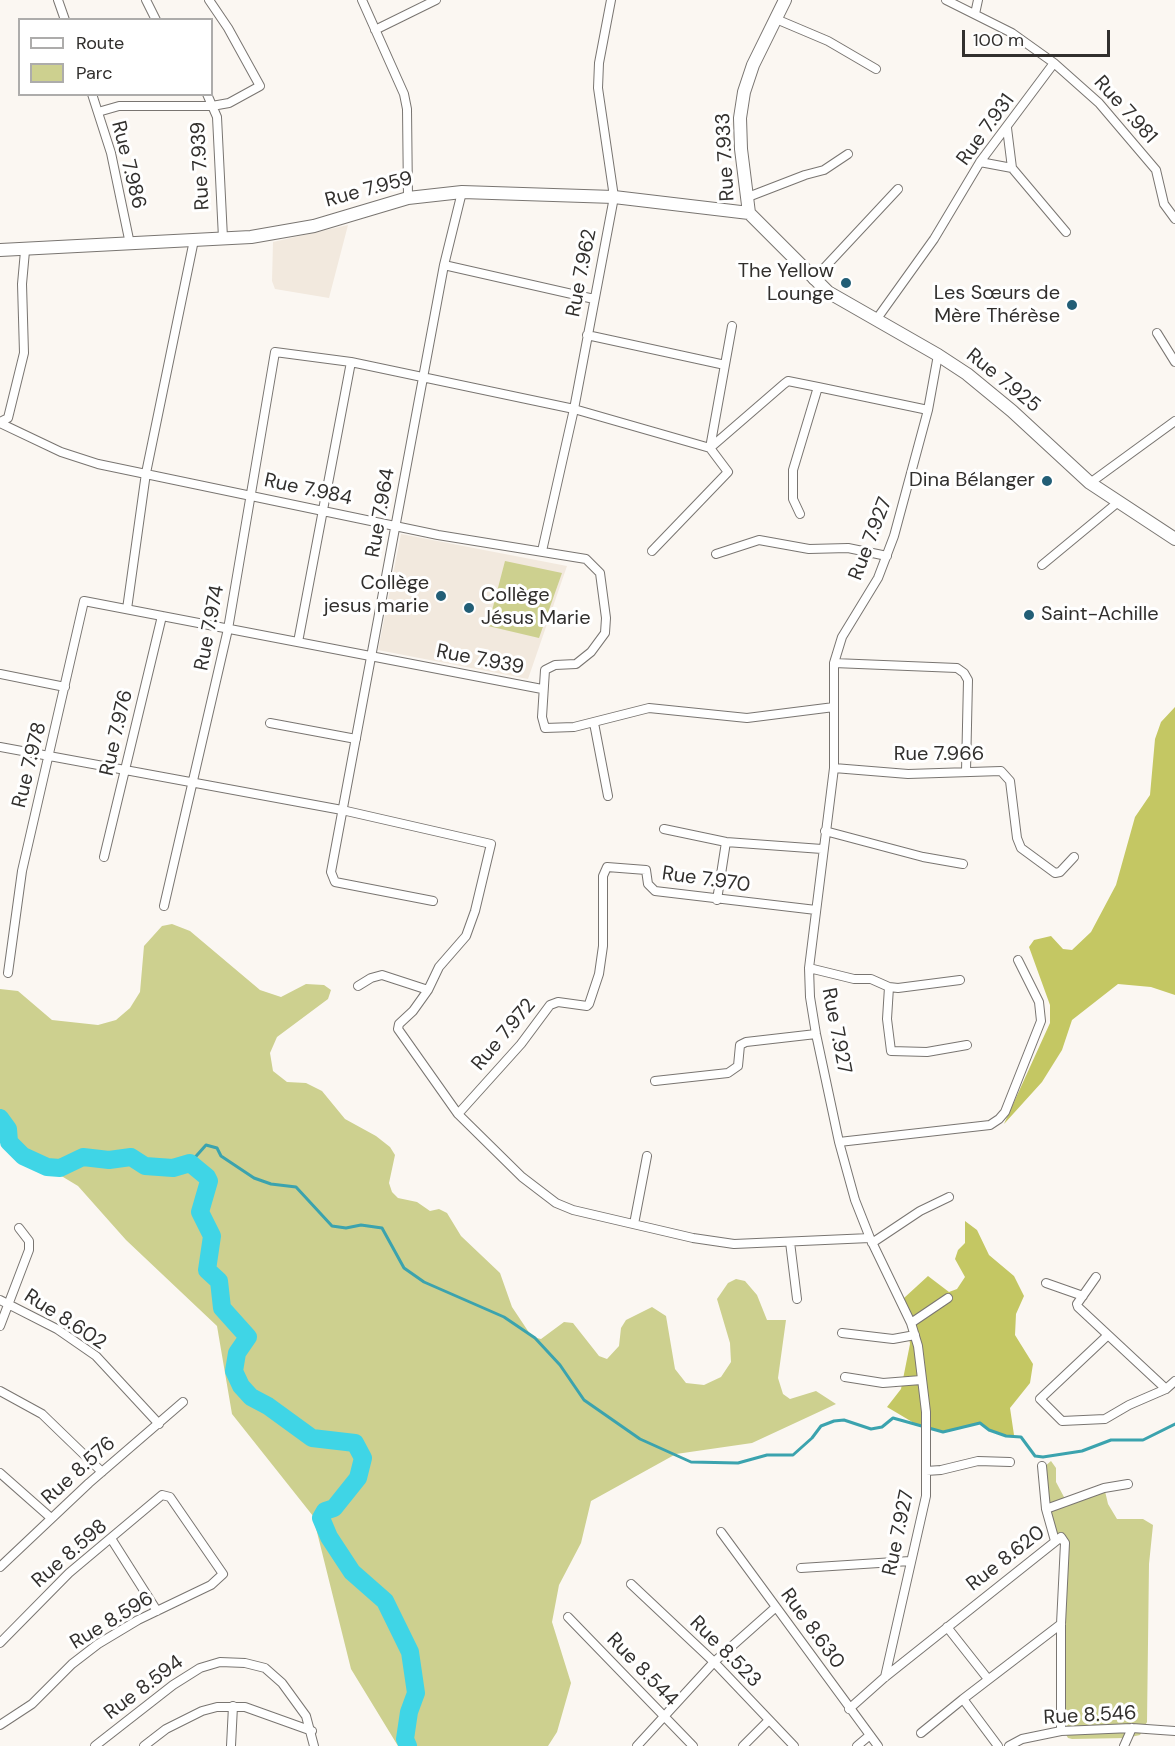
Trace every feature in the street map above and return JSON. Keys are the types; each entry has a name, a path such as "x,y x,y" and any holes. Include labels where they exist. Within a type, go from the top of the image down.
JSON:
{"street":[{"path":"58,0 64,18"},
{"path":"146,0 155,18"},
{"path":"98,112 119,106 181,108 212,106 229,103 260,86 228,28 209,0"},
{"path":"362,0 400,80 406,102 408,198"},
{"path":"375,30 436,0"},
{"name":"Rue 7.962","path":"542,551 574,409 614,197 598,88 598,63 611,0"},
{"name":"Rue 7.933","path":"749,213 741,149 740,118 744,92 753,65 785,0"},
{"path":"946,0 1012,33 1054,63"},
{"path":"975,14 978,0"},
{"path":"776,19 828,41 876,69"},
{"name":"Rue 7.931","path":"876,320 934,239 980,162 1054,63"},
{"name":"Rue 7.981","path":"1054,63 1099,103 1156,170 1164,204 1175,219"},
{"name":"Rue 7.986","path":"93,96 111,153 130,243"},
{"name":"Rue 7.939","path":"208,96 217,117 223,238"},
{"path":"1007,128 1012,168 1066,232"},
{"path":"748,198 805,175 824,170 848,154"},
{"path":"980,162 1012,168"},
{"path":"813,280 898,189"},
{"name":"Rue 7.959","path":"0,250 26,251 284,233 408,198 462,192 614,197 749,213"},
{"name":"Rue 7.964","path":"433,901 335,882 331,872 444,265 462,192"},
{"name":"Rue 7.925","path":"749,213 813,280 828,292 938,355 1012,411 1090,483 1117,503 1173,535"},
{"path":"127,609 146,473 194,240"},
{"path":"0,423 8,418 24,353 22,284 26,251"},
{"path":"444,265 594,299"},
{"path":"710,448 732,326"},
{"path":"1157,333 1175,362"},
{"path":"587,335 725,364"},
{"name":"Rue 7.974","path":"164,906 228,629 275,352 351,362"},
{"name":"Rue 7.927","path":"885,1677 926,1496 928,1438 926,1412 912,1323 871,1240 855,1200 839,1142 816,1034 810,996 809,968 822,849 834,768 834,663 842,638 878,578 886,556 928,411 938,355"},
{"path":"298,642 351,362 574,409 710,448 728,472 652,550"},
{"path":"710,448 788,381 928,411"},
{"path":"800,514 793,499 793,470 818,387"},
{"path":"1090,483 1175,421"},
{"name":"Rue 7.984","path":"0,423 74,457 396,526 586,559 600,573 607,626 599,643 583,660 576,664 555,665 545,670 542,689"},
{"path":"1042,565 1117,503"},
{"path":"716,554 759,540 809,549 848,548 886,556"},
{"name":"Rue 7.939","path":"84,601 542,689 542,717 545,728 550,729 594,723 650,708 747,718 834,706"},
{"name":"Rue 7.978","path":"9,974 22,871 84,601"},
{"name":"Rue 7.976","path":"104,858 162,616"},
{"path":"834,663 957,668 964,673 968,680 966,771"},
{"path":"0,674 65,687"},
{"path":"270,723 356,739"},
{"path":"594,723 608,796"},
{"path":"0,747 342,810 491,844 475,911 466,936 439,967 428,990 413,1011 399,1024 399,1029 458,1114 510,1166 556,1203 573,1210 734,1244 871,1240 949,1197"},
{"name":"Rue 7.966","path":"834,768 908,774 1001,771 1010,781 1018,844 1031,857 1055,873 1060,872 1074,857"},
{"path":"664,829 726,842 822,849"},
{"path":"825,831 923,857 963,864"},
{"path":"717,900 726,842"},
{"name":"Rue 7.970","path":"607,867 646,870 648,884 655,891 816,910"},
{"name":"Rue 7.972","path":"458,1114 521,1044 550,1005 558,1002 587,1006 589,1004 599,974 603,946 603,876 607,867"},
{"path":"839,1142 990,1125 999,1119 1005,1112 1041,1022 1039,1002 1018,960"},
{"path":"809,968 854,979 871,979 889,987 907,989 960,980"},
{"path":"358,986 371,978 382,975 428,990"},
{"path":"889,987 887,1019 891,1051 927,1052 967,1045"},
{"path":"655,1081 734,1070 738,1066 740,1045 746,1042 816,1034"},
{"path":"634,1224 647,1156"},
{"path":"0,1326 4,1301 28,1250 29,1241 19,1228"},
{"path":"790,1242 797,1299"},
{"path":"1096,1277 1077,1304 1078,1307 1108,1335 1172,1386 1129,1405 1106,1419 1062,1421 1040,1399 1108,1335"},
{"path":"1046,1283 1083,1296"},
{"path":"912,1323 948,1298"},
{"name":"Rue 8.602","path":"4,1301 57,1329 96,1356 159,1424"},
{"path":"842,1333 893,1339 915,1335"},
{"path":"845,1377 883,1383 921,1380"},
{"path":"0,1391 42,1414 102,1472"},
{"name":"Rue 8.576","path":"0,1568 51,1518 183,1402"},
{"path":"926,1471 978,1461 1010,1462"},
{"path":"1042,1466 1046,1509 1055,1541"},
{"path":"0,1473 51,1518"},
{"path":"1046,1509 1104,1488 1128,1484"},
{"name":"Rue 8.598","path":"0,1643 55,1585 166,1494 220,1568 221,1578"},
{"name":"Rue 8.630","path":"721,1532 878,1746"},
{"name":"Rue 8.620","path":"849,1708 1061,1537 1065,1543 1061,1624 1061,1731"},
{"path":"112,1539 157,1611"},
{"path":"801,1568 910,1561"},
{"name":"Rue 8.596","path":"0,1725 32,1704 72,1664 98,1644 221,1578"},
{"name":"Rue 8.523","path":"631,1584 714,1662 794,1746"},
{"path":"637,1746 714,1662 776,1607"},
{"name":"Rue 8.544","path":"568,1617 693,1746"},
{"path":"921,1733 1061,1624"},
{"path":"947,1627 988,1679"},
{"name":"Rue 8.594","path":"95,1746 173,1685 200,1668 220,1662 244,1663 265,1668 282,1683 300,1707 312,1731 315,1746"},
{"path":"963,1699 998,1746"},
{"path":"231,1746 233,1706"},
{"path":"144,1746 166,1729 202,1711 233,1706 312,1731"},
{"path":"743,1746 769,1720"},
{"path":"1124,1746 1132,1728"},
{"name":"Rue 8.546","path":"1009,1746 1022,1739 1061,1731 1132,1728 1175,1731"},
{"path":"857,1746 870,1735"}],"shaded area":[{"path":"348,225 329,298 275,289 272,281 273,242"},
{"name":"Collège Jésus Marie","path":"401,534 567,566 528,679 378,650"},
{"path":"1175,707 1175,995 1151,987 1118,984 1072,1020 1062,1050 1042,1082 1004,1124 1050,1023 1050,1005 1029,947 1034,940 1051,936 1063,949 1072,950 1091,932 1116,885 1135,817 1150,795 1155,739 1161,722"},
{"path":"965,1221 977,1230 989,1255 1014,1276 1024,1296 1016,1314 1015,1335 1033,1364 1030,1383 1010,1408 1014,1435 1006,1436 989,1430 980,1423 943,1432 919,1426 887,1407 901,1389 910,1344 904,1298 928,1276 949,1292 957,1289 965,1277 955,1259 958,1250 965,1243"}],"green space":[{"path":"505,561 562,573 539,638 488,626"},
{"path":"172,924 190,931 260,990 281,997 306,984 324,985 331,990 328,999 277,1037 270,1053 273,1071 287,1082 306,1083 322,1091 345,1119 376,1136 390,1147 395,1155 389,1183 392,1192 398,1198 417,1202 430,1211 439,1209 447,1213 461,1236 500,1273 512,1307 532,1337 541,1339 564,1322 573,1323 599,1356 607,1359 619,1346 621,1328 626,1320 652,1307 666,1316 675,1369 686,1383 704,1385 721,1377 731,1362 730,1343 717,1299 728,1283 736,1279 745,1281 757,1295 767,1320 786,1320 778,1378 783,1394 790,1399 816,1391 836,1404 752,1443 676,1454 591,1501 581,1543 559,1585 552,1622 571,1683 557,1732 548,1746 398,1746 351,1669 313,1516 232,1414 217,1326 126,1240 78,1186 0,1139 0,989 18,991 52,1020 98,1025 116,1020 130,1008 140,992 144,946 162,926"},
{"path":"1051,1461 1056,1468 1056,1482 1064,1497 1071,1501 1105,1491 1108,1504 1117,1519 1143,1519 1153,1525 1149,1564 1147,1722 1140,1735 1126,1738 1072,1739 1068,1738 1061,1726 1063,1556 1059,1541 1050,1531 1044,1467"}],"waterway":[{"path":"0,1118 8,1129 9,1142 23,1156 47,1167 60,1168 83,1157 109,1160 131,1157 145,1166 173,1168 190,1163 207,1177 209,1181 200,1212 212,1236 207,1270 219,1281 222,1308 248,1337 237,1353 234,1371 241,1386 251,1397 268,1406 312,1438 355,1443 363,1458 358,1478 334,1508 325,1511 321,1518 329,1537 352,1572 385,1601 410,1652 416,1693 409,1712 405,1739 408,1746"},
{"path":"190,1163 206,1145 217,1148 221,1156 254,1178 271,1184 296,1187 332,1226 346,1228 361,1225 382,1228 404,1268 424,1282 504,1317 535,1338 560,1365 584,1400 640,1439 691,1462 738,1463 767,1455 793,1455 812,1438 821,1426 844,1420 871,1429 882,1427 893,1418 943,1432 980,1423 989,1430 1006,1436 1021,1437 1035,1456 1043,1457 1082,1451 1111,1440 1143,1440 1175,1424"}],"place":[{"name":"The Yellow Lounge","path":"846,283"},
{"name":"Les Sœurs de Mère Thérèse","path":"1072,305"},
{"name":"Dina Bélanger","path":"1047,481"},
{"name":"Collège jesus marie","path":"441,596"},
{"name":"Collège Jésus Marie","path":"469,608"},
{"name":"Saint-Achille","path":"1029,615"}]}
